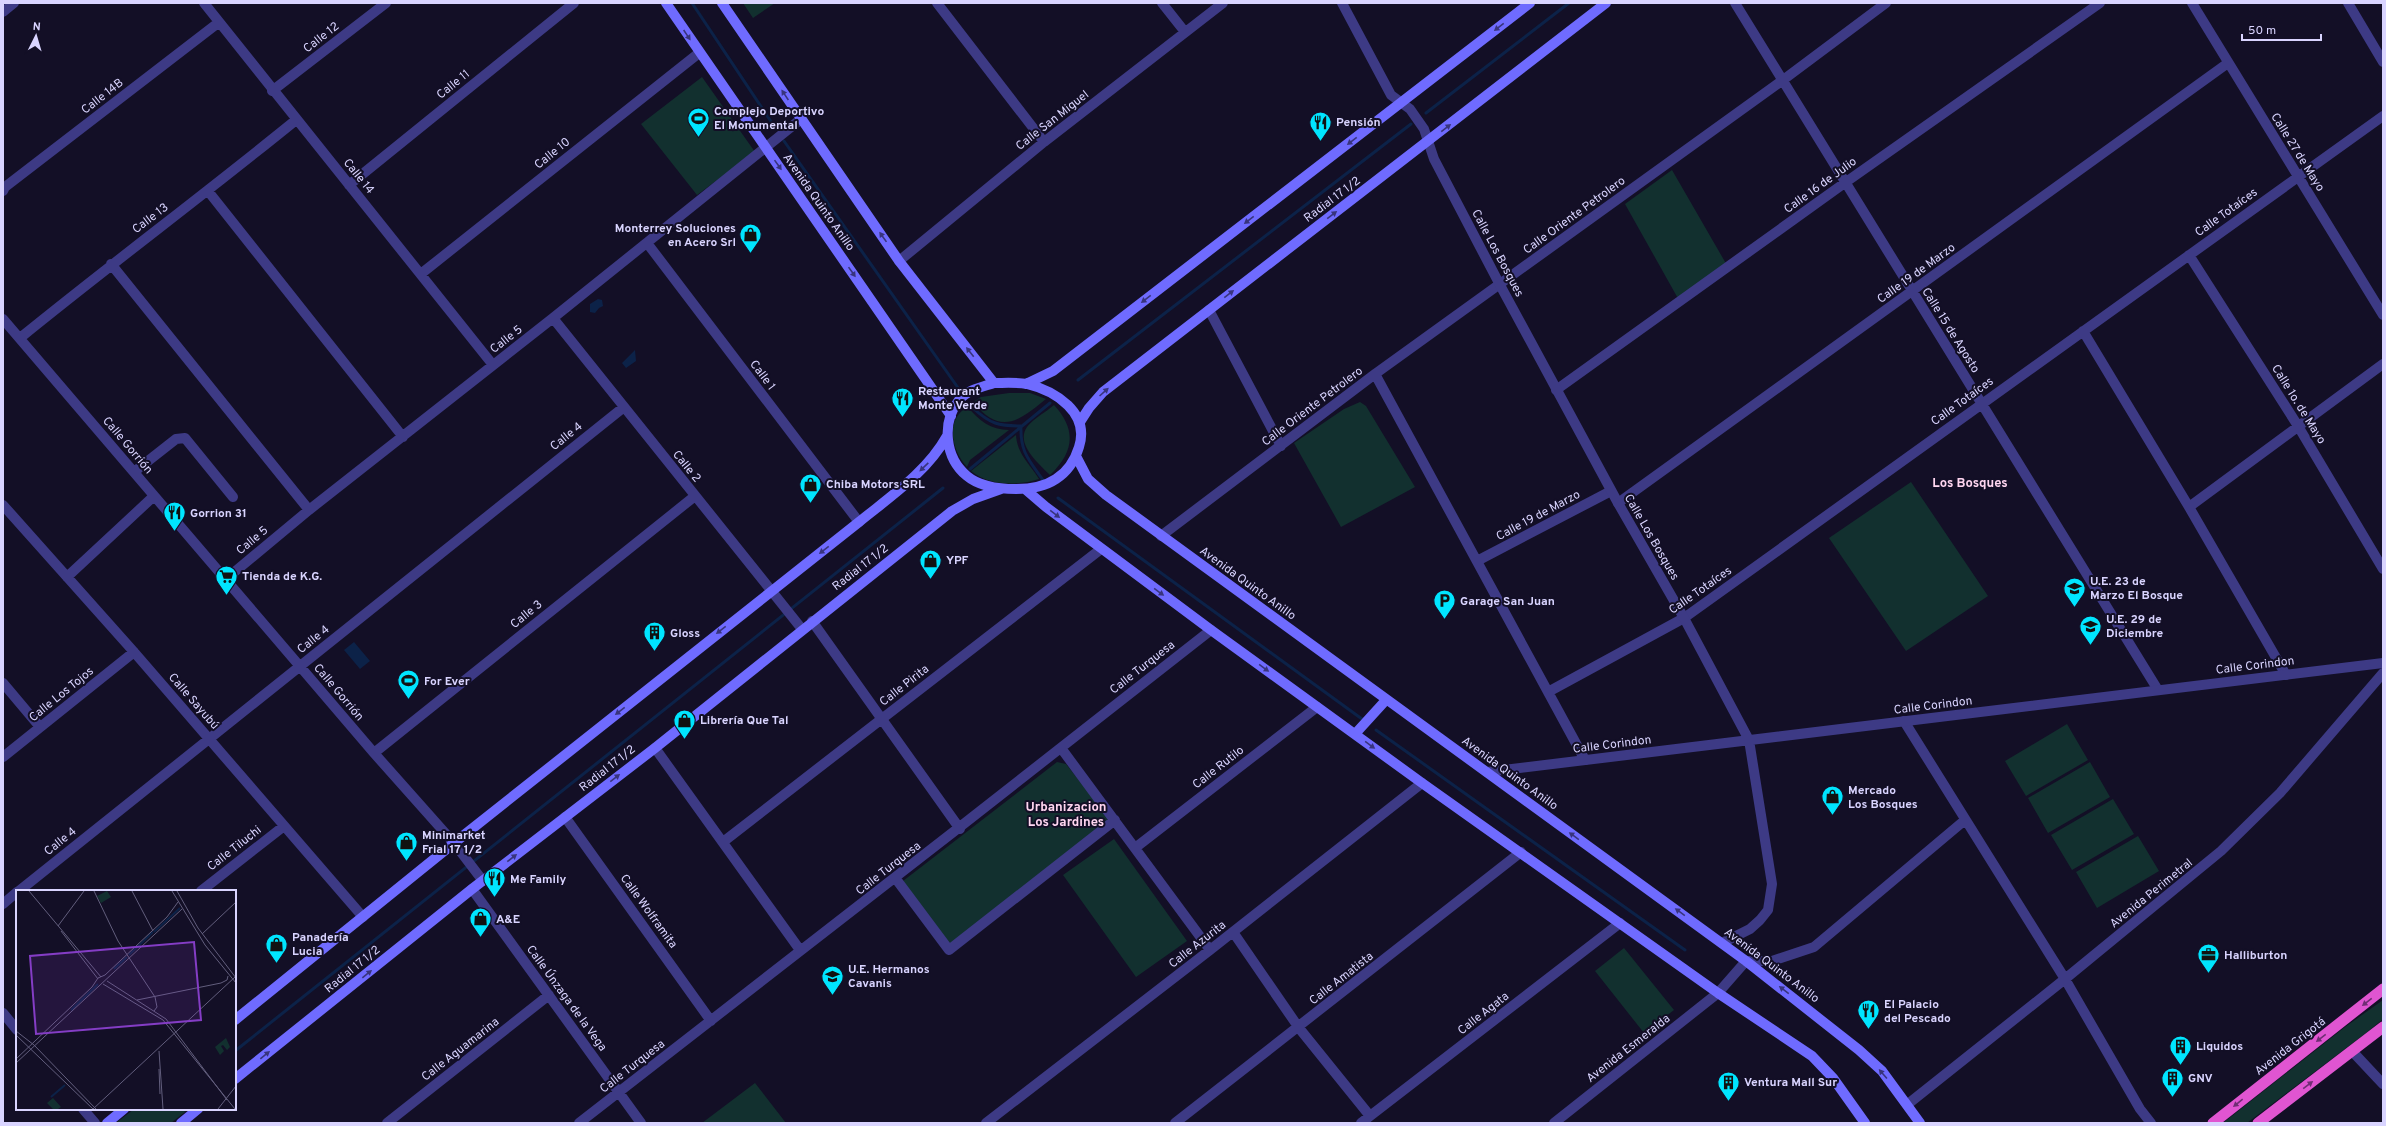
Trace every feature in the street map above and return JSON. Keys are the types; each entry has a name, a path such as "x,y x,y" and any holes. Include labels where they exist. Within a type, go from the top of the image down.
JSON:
{"highway":[{"name":"Avenida Grigotá","path":"2213,1123 2383,989"},
{"path":"2258,1123 2383,1027"}],"main road":[{"name":"Avenida Quinto Anillo","path":"666,3 951,416"},
{"path":"722,3 899,261 994,383"},
{"path":"1026,384 1060,366 1530,3"},
{"name":"Radial 17 1/2","path":"1080,422 1089,408 1103,392 1606,3"},
{"path":"236,1019 363,917 457,846 774,594 924,468 936,455 947,436 951,416 959,400 973,390 994,383 1026,384 1053,394 1069,404 1080,422 1081,440 1076,456 1069,468 1057,478 1042,486 1025,489 1001,489 982,484 968,477 953,461 947,436"},
{"name":"Avenida Quinto Anillo","path":"1076,456 1088,479 1106,495 1722,943 1859,1050 1882,1071 1908,1104 1920,1123"},
{"name":"Radial 17 1/2","path":"236,1079 472,889 480,878 565,817 655,748 812,621 952,511 973,499 1001,489"},
{"path":"1025,489 1101,549 1355,734 1718,994 1812,1056 1833,1078 1864,1123"},
{"path":"1355,734 1386,700"},
{"path":"107,1123 123,1110"},
{"path":"181,1123 197,1110"}],"street":[{"path":"3,12 14,3"},
{"name":"Calle 14","path":"204,3 272,91 422,273 494,365"},
{"name":"Calle 12","path":"272,91 386,3"},
{"name":"Calle 11","path":"350,185 574,3"},
{"path":"938,3 1044,142"},
{"path":"1162,3 1185,32"},
{"name":"Calle San Miguel","path":"899,261 1044,142 1223,3"},
{"name":"Calle Los Bosques","path":"1342,3 1391,95 1410,109 1424,129 1434,159 1500,285 1611,491 1684,618 1749,740 1772,884 1768,910 1760,920 1750,929 1722,943"},
{"name":"Calle 15 de Agosto","path":"1735,3 2158,690"},
{"name":"Calle Oriente Petrolero","path":"1161,536 1375,374 1783,80 1886,3"},
{"name":"Calle 16 de Julio","path":"1556,390 1846,182 2100,3"},
{"name":"Calle 27 de Mayo","path":"2192,3 2383,315"},
{"path":"2348,3 2383,62"},
{"name":"Calle 14B","path":"4,188 218,23"},
{"name":"Calle 10","path":"422,273 699,52"},
{"name":"Calle 19 de Marzo","path":"1618,503 1913,292 2228,63"},
{"name":"Calle Totaíces","path":"1548,692 1684,618 1981,403 2383,116"},
{"name":"Calle 5","path":"226,579 309,510 647,243 765,146 802,119"},
{"name":"Calle 13","path":"20,338 111,264 208,191 296,120"},
{"path":"208,191 403,437"},
{"name":"Calle 1","path":"647,243 859,522"},
{"name":"Calle 1o. de Mayo","path":"2189,255 2298,426 2383,569"},
{"path":"111,264 309,510"},
{"path":"1209,310 1281,446"},
{"name":"Calle 2","path":"553,318 802,629"},
{"name":"Calle Gorrión","path":"3,319 374,753 457,846 480,878"},
{"path":"2082,331 2189,507 2286,675"},
{"path":"2189,507 2383,364"},
{"path":"1375,374 1585,760"},
{"name":"Calle 4","path":"20,890 624,407"},
{"path":"134,472 176,439 185,438 233,497"},
{"name":"Calle 19 de Marzo","path":"1477,561 1611,491"},
{"path":"66,576 154,496"},
{"name":"Calle 3","path":"374,753 695,496"},
{"name":"Calle Sayubú","path":"3,505 134,652 363,917"},
{"name":"Calle Pirita","path":"723,842 1101,549"},
{"path":"812,621 960,829"},
{"name":"Calle Turquesa","path":"579,1123 800,950 896,879 1211,630"},
{"name":"Calle Los Tojos","path":"3,757 134,652"},
{"name":"Calle Corindon","path":"1487,772 2383,663"},
{"name":"Avenida Perimetral","path":"1908,1104 2065,980 2221,851 2280,793 2383,673"},
{"path":"3,682 40,727"},
{"name":"Calle Rutilo","path":"1135,848 1317,706"},
{"path":"1904,721 2065,980 2140,1109 2151,1123"},
{"path":"655,748 800,950"},
{"path":"1061,748 1210,950"},
{"name":"Calle Azurita","path":"986,1123 1210,950 1422,782"},
{"name":"Calle Wolframita","path":"565,817 711,1021"},
{"path":"896,879 949,950 1115,820"},
{"path":"1718,994 1746,961 1772,961 1814,947 1966,820"},
{"name":"Calle Tiluchi","path":"202,890 284,826"},
{"name":"Calle Amatista","path":"1175,1123 1299,1028 1521,852"},
{"name":"Calle Únzaga de la Vega","path":"472,889 641,1123"},
{"name":"Calle 4","path":"3,904 16,894"},
{"name":"Calle Agata","path":"1361,1123 1620,923"},
{"path":"1233,932 1299,1028 1370,1116"},
{"name":"Avenida Esmeralda","path":"1554,1123 1718,994"},
{"name":"Calle Aguamarina","path":"387,1123 549,995"},
{"path":"3,1013 16,1029"},
{"path":"2352,1051 2383,1084"},
{"path":"84,1110 95,1123"}],"green space":[{"path":"743,3 775,3 753,18"},
{"name":"Complejo Deportivo El Monumental","path":"702,77 755,152 697,195 641,124"},
{"path":"1672,170 1728,267 1680,302 1625,204"},
{"path":"1009,393 1030,393 1046,399 1027,414 1010,422 1001,422 992,419 983,413 973,402 981,397"},
{"path":"1360,402 1366,406 1415,487 1341,527 1294,443 1344,409"},
{"path":"1054,405 1066,423 1070,441 1064,458 1050,475 1026,447 1024,433 1030,424"},
{"path":"968,407 976,416 991,426 1002,430 1009,430 970,460 967,467 957,453 954,444 953,427 960,412"},
{"path":"1016,435 1021,453 1039,479 1013,484 995,482 986,480 971,471"},
{"path":"1911,482 1988,596 1906,651 1829,538"},
{"path":"2067,724 2088,760 2026,796 2005,761"},
{"path":"1057,762 1066,764 1108,817 1107,821 950,944 903,881"},
{"path":"2090,762 2110,797 2048,833 2028,798"},
{"path":"2113,799 2134,834 2072,870 2051,835"},
{"path":"2138,836 2159,871 2097,908 2076,872"},
{"path":"1114,839 1187,941 1136,977 1063,875"},
{"path":"1624,948 1674,1010 1644,1033 1595,971"},
{"path":"2383,1000 2383,1019 2366,1033 2247,1123 2223,1123 2345,1027"},
{"path":"755,1083 786,1123 702,1123"},
{"path":"133,1110 184,1110 185,1112 171,1123 116,1123"}],"water":[{"path":"598,299 602,300 603,306 595,313 590,312 590,304"},
{"path":"635,350 636,361 626,368 622,363"},
{"path":"354,642 370,661 360,669 344,650"}],"waterway":[{"path":"692,3 776,129"},
{"path":"1426,113 1569,3"},
{"path":"1078,380 1411,124"},
{"path":"784,141 961,392"},
{"path":"970,469 1050,403"},
{"path":"973,408 985,418 995,423 1001,425 1021,426 1022,443 1026,455 1043,480"},
{"path":"236,1050 943,488"},
{"path":"1058,498 1362,719"},
{"path":"1376,730 1685,950"}],"place":[{"name":"Complejo Deportivo El Monumental","path":"699,138"},
{"name":"Pensión","path":"1320,142"},
{"name":"Monterrey Soluciones en Acero Srl","path":"751,254"},
{"name":"Restaurant Monte Verde","path":"902,418"},
{"name":"Chiba Motors SRL","path":"811,504"},
{"name":"Gorrion 31","path":"174,532"},
{"name":"YPF","path":"930,580"},
{"name":"Tienda de K.G.","path":"226,596"},
{"name":"U.E. 23 de Marzo El Bosque","path":"2075,608"},
{"name":"Garage San Juan","path":"1444,620"},
{"name":"U.E. 29 de Diciembre","path":"2090,646"},
{"name":"Gloss","path":"654,652"},
{"name":"For Ever","path":"409,700"},
{"name":"Librería Que Tal","path":"684,740"},
{"name":"Mercado Los Bosques","path":"1832,816"},
{"name":"Minimarket Frial 17 1/2","path":"406,862"},
{"name":"Me Family","path":"494,898"},
{"name":"A&E","path":"480,938"},
{"name":"Panadería Lucia","path":"277,964"},
{"name":"Halliburton","path":"2208,974"},
{"name":"U.E. Hermanos Cavanis","path":"832,996"},
{"name":"El Palacio del Pescado","path":"1868,1030"},
{"name":"Liquidos","path":"2180,1066"},
{"name":"GNV","path":"2172,1098"},
{"name":"Ventura Mall Sur","path":"1729,1102"}],"district":[{"name":"Los Bosques","path":"1970,482"},
{"name":"Urbanizacion Los Jardines","path":"1066,814"}]}
